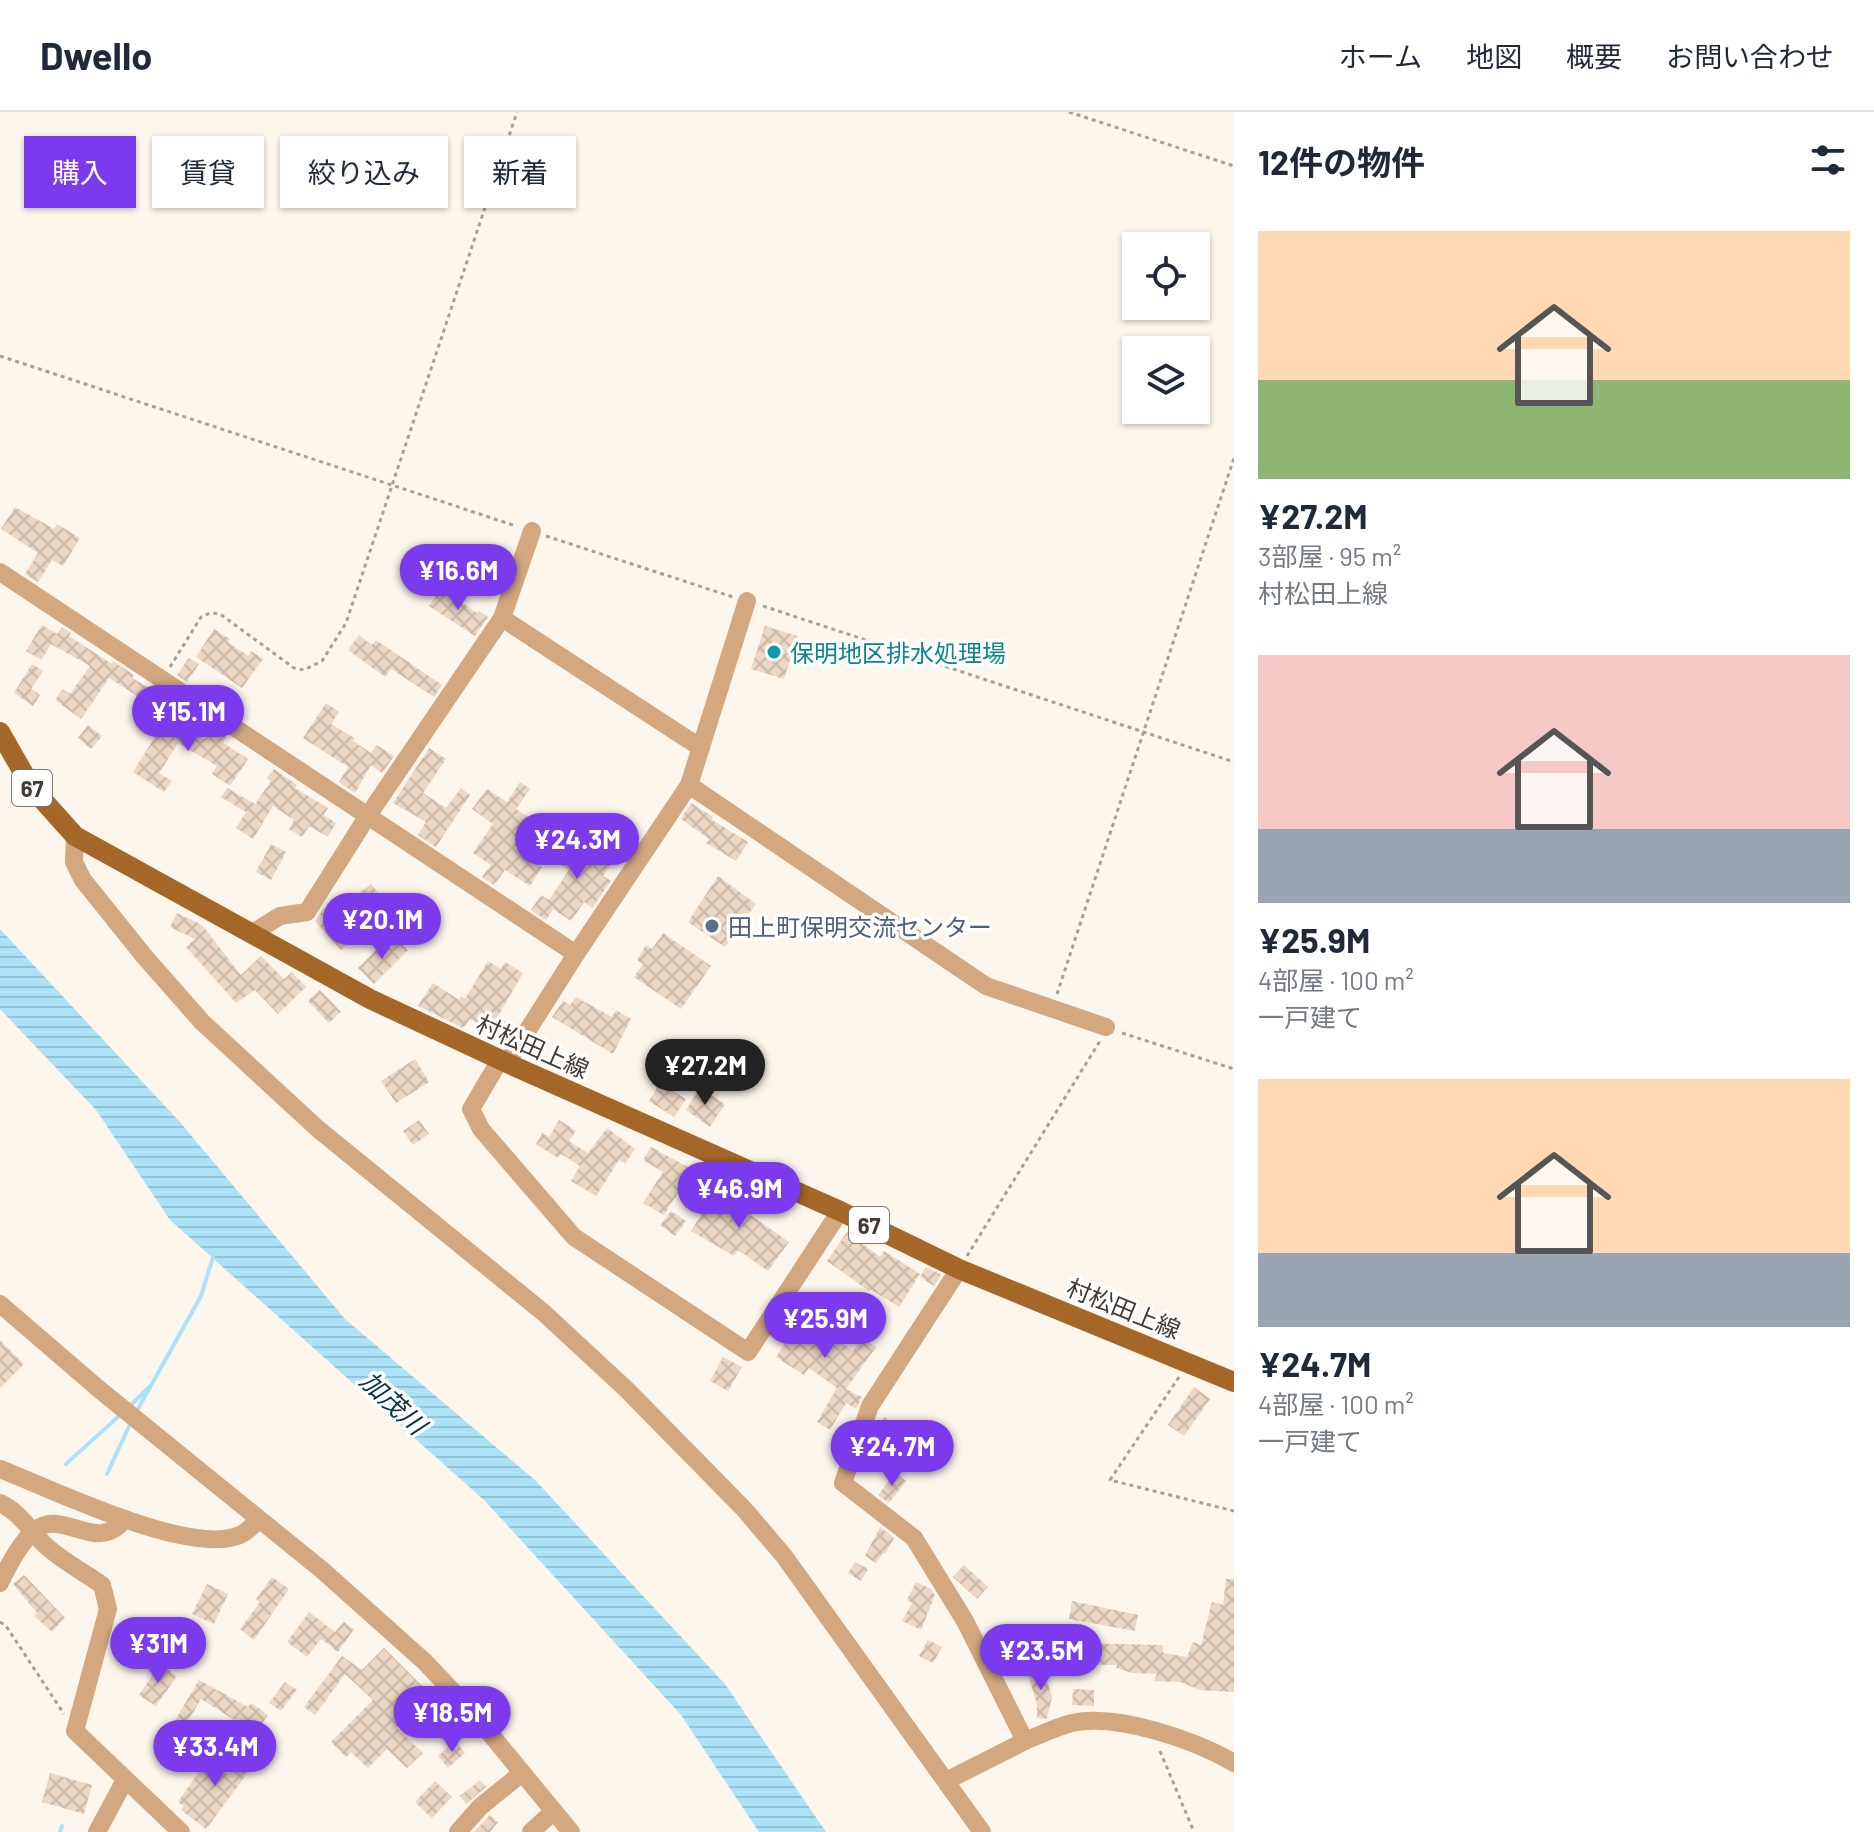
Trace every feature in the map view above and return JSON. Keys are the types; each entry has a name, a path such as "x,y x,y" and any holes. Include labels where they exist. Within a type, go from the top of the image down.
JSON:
{"main road":[{"name":"村松田上線","path":"0,732 32,788 75,836 370,999 840,1211 959,1269 1234,1382"}],"street":[{"path":"251,934 280,916 307,912 367,817 502,618 532,531"},
{"path":"0,572 576,954"},
{"path":"747,601 689,785 471,1109 481,1129 574,1237 748,1352 840,1211"},
{"path":"502,618 701,748"},
{"path":"689,785 986,986 1106,1027"},
{"path":"75,836 74,862 83,880 202,1022 318,1129 544,1313 626,1389 744,1509 784,1556 982,1832"},
{"path":"959,1269 870,1406 843,1483 914,1538 965,1621 1025,1741"},
{"path":"0,1304 100,1390 322,1570 425,1662 522,1773 543,1825 571,1832"},
{"path":"0,1469 125,1519 176,1534 217,1539 242,1535 259,1520"},
{"path":"0,1503 14,1510 42,1543 102,1585 108,1609 75,1731 181,1832"},
{"path":"2,1579 34,1531 52,1524 105,1534 114,1531 125,1519"},
{"path":"946,1781 1025,1741 1071,1723 1092,1720 1151,1728 1232,1755"},
{"path":"458,1832 480,1807 522,1773"},
{"path":"97,1832 125,1780"}],"path":[{"path":"163,679 201,617 210,613 220,614 294,668 304,670 322,661 346,623 517,112"},
{"path":"1069,112 1234,166"},
{"path":"0,356 1234,762"},
{"path":"1052,1009 1234,458"},
{"path":"959,1269 1098,1048 1106,1027 1234,1069"},
{"path":"1189,1363 1110,1480 1234,1511"},
{"path":"0,1622 6,1626 75,1731"},
{"path":"1151,1728 1194,1832"}],"water":[{"name":"加茂川","path":"0,929 179,1121 345,1319 536,1481 725,1684 826,1832 759,1832 681,1715 485,1501 170,1220 96,1110 0,1009"}],"building":[{"path":"15,507 54,529 57,524 80,538 63,566 52,560 38,582 25,574 38,553 1,529"},
{"path":"441,588 488,617 475,636 429,606"},
{"path":"42,625 57,634 62,627 71,633 69,636 112,664 113,661 134,675 132,678 168,699 161,711 109,678 81,719 55,700 63,689 70,694 90,666 51,644 41,660 26,651"},
{"name":"保明地区排水処理場","path":"765,626 797,636 784,679 751,669"},
{"path":"214,629 248,656 251,651 263,659 242,688 196,657"},
{"path":"359,635 372,645 376,640 442,685 434,697 391,669 385,677 348,650"},
{"path":"189,658 199,664 187,682 177,675"},
{"path":"32,664 43,671 31,689 40,695 33,706 14,693"},
{"path":"326,703 339,712 331,724 371,753 376,745 394,756 382,773 371,765 355,793 339,782 348,767 303,738"},
{"path":"173,708 183,714 178,722 205,739 211,728 226,737 223,743 248,759 230,786 212,774 217,766 178,743 159,773 172,781 164,792 133,772"},
{"path":"88,725 102,736 91,749 78,738"},
{"path":"429,748 446,759 423,793 446,808 461,788 470,795 436,847 418,835 426,822 393,803"},
{"path":"274,769 297,785 295,788 328,808 324,815 336,823 328,837 309,826 302,837 289,829 294,820 273,806 253,839 236,828 246,812 221,797 227,788 255,804 271,781 267,778"},
{"path":"520,782 530,789 516,809 539,824 520,853 542,867 530,886 505,870 494,885 482,877 491,865 473,853 493,824 472,809 487,789 507,802"},
{"path":"691,803 748,842 736,861 706,843 709,839 681,819"},
{"path":"580,825 594,834 585,848 610,865 603,876 611,881 592,908 584,902 571,921 553,909 546,920 531,910 541,895 549,900 569,870 561,865 575,842 571,839"},
{"path":"271,844 286,852 271,880 256,872"},
{"path":"718,876 756,904 725,947 688,922"},
{"path":"371,884 391,909 341,950 315,921 324,908 338,926 360,908 353,898"},
{"path":"177,913 202,925 241,975 261,956 284,979 292,972 306,987 278,1014 255,990 236,1003 186,947 195,939 170,927"},
{"path":"663,933 711,966 681,1009 634,977 643,964 637,960 646,945 652,949"},
{"path":"398,940 408,950 374,984 358,968 384,942 390,948"},
{"path":"488,961 501,969 505,962 523,973 498,1016 509,1023 500,1037 470,1019 463,1028 418,1006 433,983 459,1000 461,996 465,999"},
{"path":"320,990 341,1012 329,1023 308,1001"},
{"path":"576,997 612,1017 616,1010 631,1019 613,1054 552,1017 563,1001 570,1005"},
{"path":"415,1059 429,1082 396,1103 381,1081"},
{"path":"660,1083 686,1099 674,1117 649,1101"},
{"path":"700,1088 725,1104 710,1127 686,1110"},
{"path":"419,1120 429,1134 413,1145 403,1131"},
{"path":"559,1120 576,1131 569,1141 588,1153 607,1128 635,1149 625,1164 619,1160 596,1196 571,1181 580,1166 561,1154 558,1158 536,1144 542,1133 549,1137"},
{"path":"651,1147 706,1177 700,1188 686,1180 664,1215 643,1203 663,1172 643,1160"},
{"path":"734,1181 747,1186 735,1204 789,1242 768,1271 738,1250 734,1256 691,1231 709,1202 716,1206"},
{"path":"671,1211 686,1221 675,1236 660,1225"},
{"path":"847,1232 880,1257 884,1251 920,1274 899,1307 869,1291 827,1261"},
{"path":"926,1267 941,1275 934,1286 920,1277"},
{"path":"793,1307 838,1333 834,1338 853,1351 862,1338 876,1347 846,1389 862,1397 856,1409 846,1403 830,1430 817,1422 837,1388 809,1368 804,1375 776,1357 792,1333 789,1331 792,1327 784,1322"},
{"path":"0,1340 24,1364 0,1388"},
{"path":"723,1357 742,1367 728,1391 710,1381"},
{"path":"1194,1387 1210,1399 1184,1436 1168,1425"},
{"path":"884,1417 911,1433 892,1466 867,1452"},
{"path":"895,1473 906,1481 889,1503 878,1495"},
{"path":"880,1527 894,1538 876,1563 865,1556"},
{"path":"855,1562 868,1569 861,1581 848,1573"},
{"path":"964,1565 988,1587 977,1599 953,1577"},
{"path":"24,1575 65,1618 52,1632 34,1616 37,1613 13,1584"},
{"path":"272,1577 289,1589 254,1640 240,1629 260,1602 256,1599"},
{"path":"1226,1579 1234,1579 1234,1692 1200,1690 1180,1682 1154,1681 1157,1674 1132,1673 1116,1668 1117,1665 1060,1664 1060,1651 1072,1652 1072,1643 1163,1645 1163,1653 1187,1657 1193,1642 1201,1645 1212,1602 1223,1605"},
{"path":"916,1582 931,1589 935,1595 921,1630 902,1621 912,1603 907,1600"},
{"path":"207,1584 228,1594 214,1624 192,1614"},
{"path":"1072,1601 1138,1615 1135,1631 1069,1619"},
{"path":"309,1612 335,1632 344,1622 354,1629 338,1652 321,1639 307,1657 287,1642"},
{"path":"184,1625 194,1638 180,1649 170,1635"},
{"path":"928,1640 942,1647 933,1663 919,1656"},
{"path":"384,1648 440,1704 425,1720 415,1710 397,1728 423,1753 407,1768 387,1749 368,1768 351,1752 346,1757 331,1742 373,1700 345,1674 315,1715 304,1707 342,1656 362,1670"},
{"path":"160,1664 177,1676 156,1706 139,1695"},
{"path":"1043,1668 1052,1697 1047,1719 1037,1718 1037,1704 1027,1672"},
{"path":"199,1680 248,1707 251,1703 268,1715 255,1733 201,1699 188,1721 200,1728 186,1752 164,1739"},
{"path":"285,1682 297,1690 281,1711 269,1703"},
{"path":"1073,1689 1094,1690 1094,1706 1072,1705"},
{"path":"455,1741 465,1753 448,1768 438,1756"},
{"path":"248,1746 261,1755 206,1829 181,1810 184,1806 178,1802 207,1760 228,1774"},
{"path":"50,1773 92,1785 84,1814 42,1802"},
{"path":"480,1780 486,1787 466,1804 460,1796"},
{"path":"435,1781 452,1797 432,1818 415,1802"},
{"path":"490,1815 498,1822 490,1832 474,1832"}],"waterway":[{"path":"135,1414 201,1296 214,1254"},
{"path":"130,1406 149,1387"},
{"path":"66,1464 120,1415"},
{"path":"107,1474 131,1422"},
{"path":"60,1832 62,1826"}],"place":[{"name":"保明地区排水処理場","path":"774,652"},
{"name":"田上町保明交流センター","path":"712,926"}]}
